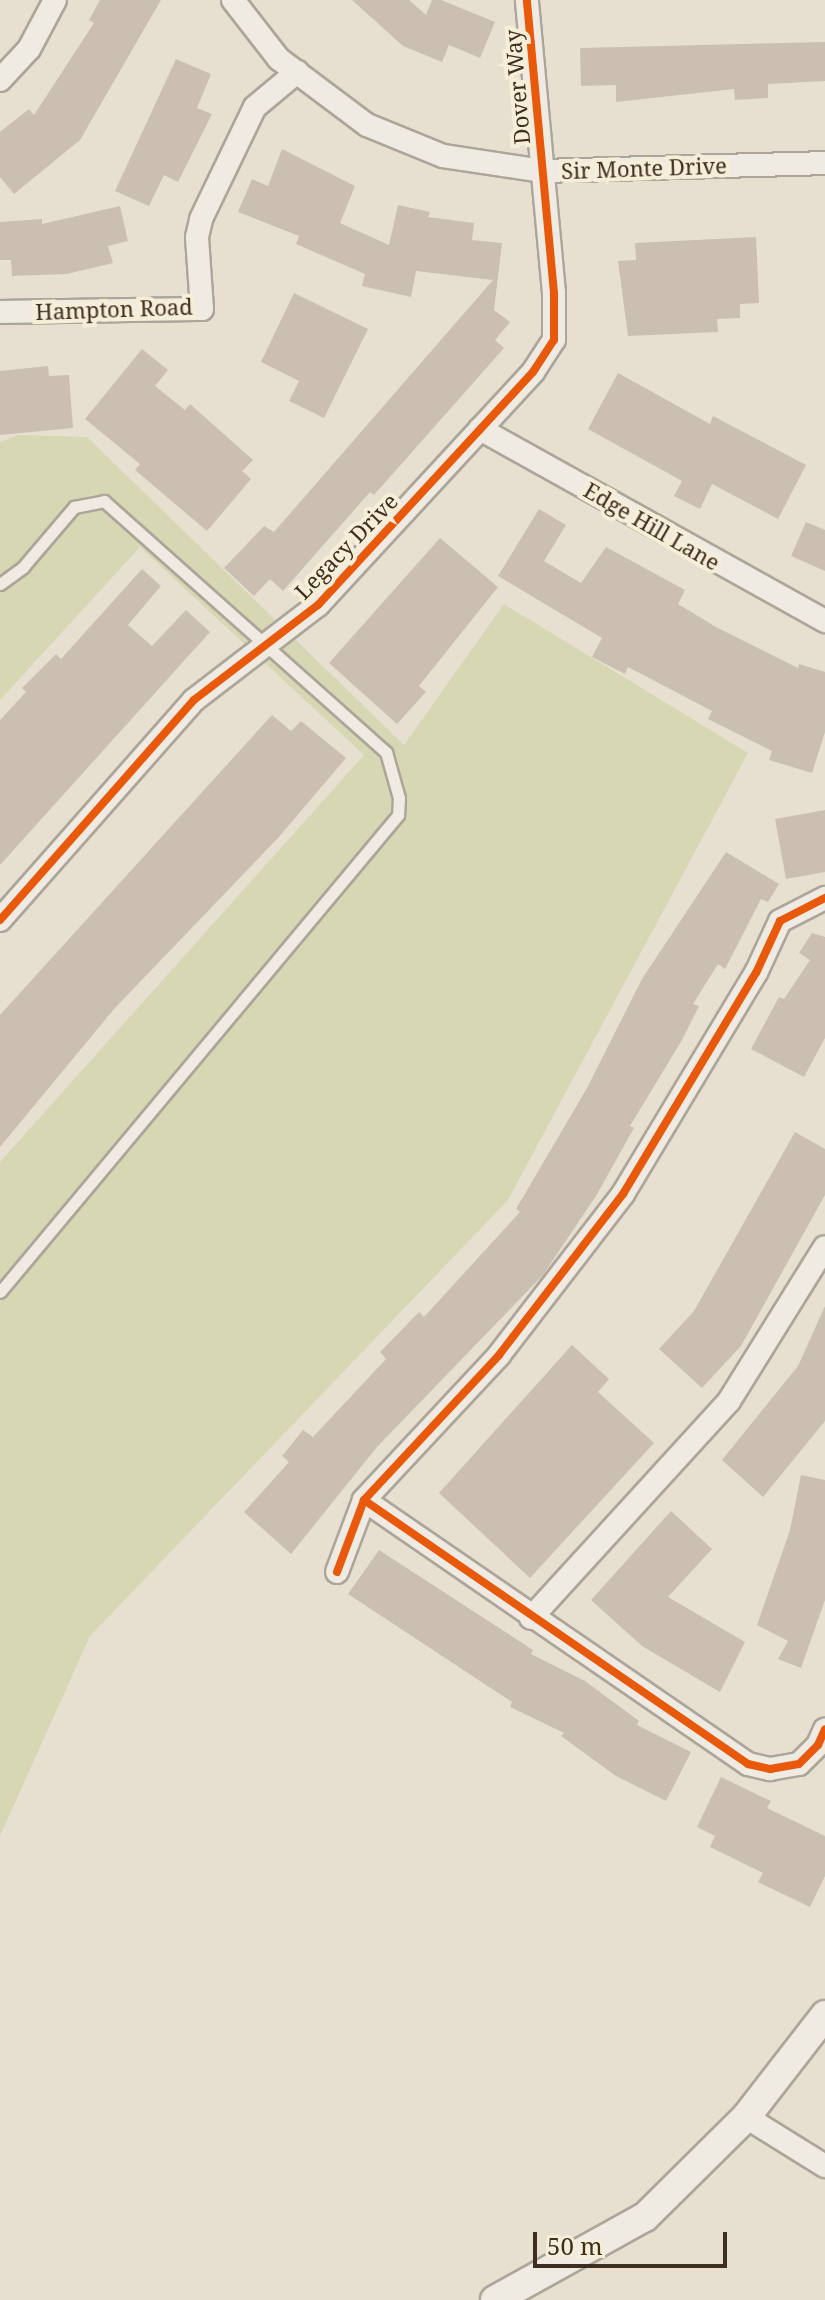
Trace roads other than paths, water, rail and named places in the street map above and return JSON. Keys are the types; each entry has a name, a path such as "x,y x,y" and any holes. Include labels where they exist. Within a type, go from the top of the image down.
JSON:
{"street":[{"path":"0,80 29,49 55,0"},
{"name":"Sir Monte Drive","path":"233,0 279,59 367,125 443,156 542,171 825,163"},
{"name":"Dover Way","path":"527,0 542,171"},
{"name":"Hampton Road","path":"0,312 202,309 197,237 201,219 255,107 297,72"},
{"name":"Legacy Drive","path":"0,920 194,700 318,605 533,372 554,340 554,293 542,171"},
{"name":"Edge Hill Lane","path":"480,429 825,621"},
{"path":"337,1572 364,1500 499,1355 586,1245 756,973 780,921 825,898"},
{"path":"531,1618 729,1401 824,1250"},
{"path":"364,1500 531,1618 748,1764 770,1769 799,1764 818,1745 825,1729"},
{"path":"495,2300 645,2217 746,2117 825,2015"},
{"path":"746,2117 825,2166"}],"lane":[{"path":"0,584 23,567 74,507 104,501 386,752 396,776 398,815 0,1292"}]}
